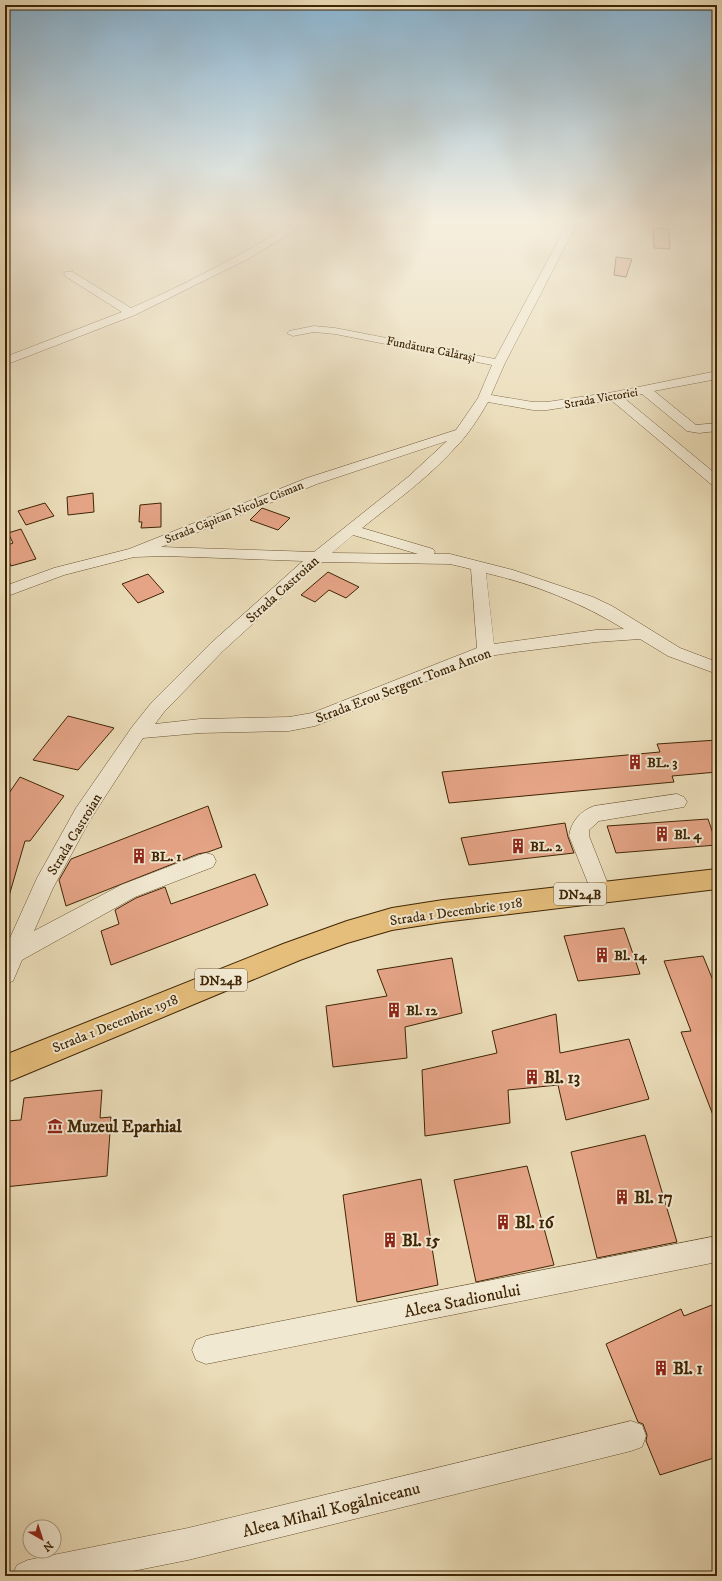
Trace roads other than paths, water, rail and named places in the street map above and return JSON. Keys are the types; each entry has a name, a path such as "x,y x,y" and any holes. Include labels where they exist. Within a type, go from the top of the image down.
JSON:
{"highway":[{"name":"Strada 1 Decembrie 1918","path":"5,1069 132,1016 347,932 392,919 443,911 717,879"}],"street":[{"path":"100,294 131,313"},
{"path":"5,361 52,345 131,313 171,294"},
{"name":"Strada Castroian","path":"5,974 44,884 83,814 138,732 158,707 217,647 316,557 435,461 463,431 484,398 499,363 535,294"},
{"name":"Fundătura Călărași","path":"293,333 314,329 335,330 499,363"},
{"name":"Strada Victoriei","path":"484,398 533,406 547,406 614,396 717,375"},
{"path":"645,390 692,428 699,429 717,427"},
{"path":"614,396 717,482"},
{"name":"Strada Căpitan Nicolae Cisman","path":"5,592 59,571 134,552 312,481 463,431"},
{"path":"351,530 450,559 508,573 587,601 606,610 674,652 717,668"},
{"path":"134,552 166,551 316,557 450,559"},
{"path":"478,566 486,651"},
{"path":"5,580 21,585"},
{"name":"Strada Erou Sergent Toma Anton","path":"138,732 200,726 289,724 315,719 486,651 596,636 643,633"},
{"path":"601,892 579,836 580,827 594,814 677,802"},
{"path":"14,953 128,891 206,861"},
{"name":"Aleea Stadionului","path":"206,1350 717,1249"},
{"name":"Aleea Mihail Kogălniceanu","path":"28,1576 188,1544 631,1436"}],"place":[{"name":"BL. 3","path":"635,762"},
{"name":"Bl. 4","path":"662,834"},
{"name":"BL. 2","path":"518,846"},
{"name":"BL. 1","path":"139,856"},
{"name":"Bl. 14","path":"602,955"},
{"name":"Bl. 12","path":"394,1010"},
{"name":"Bl. 13","path":"532,1077"},
{"name":"Muzeul Eparhial","path":"55,1126"},
{"name":"Bl. 17","path":"622,1197"},
{"name":"Bl. 16","path":"503,1222"},
{"name":"Bl. 15","path":"390,1240"},
{"name":"Bl. 1","path":"661,1368"}]}
